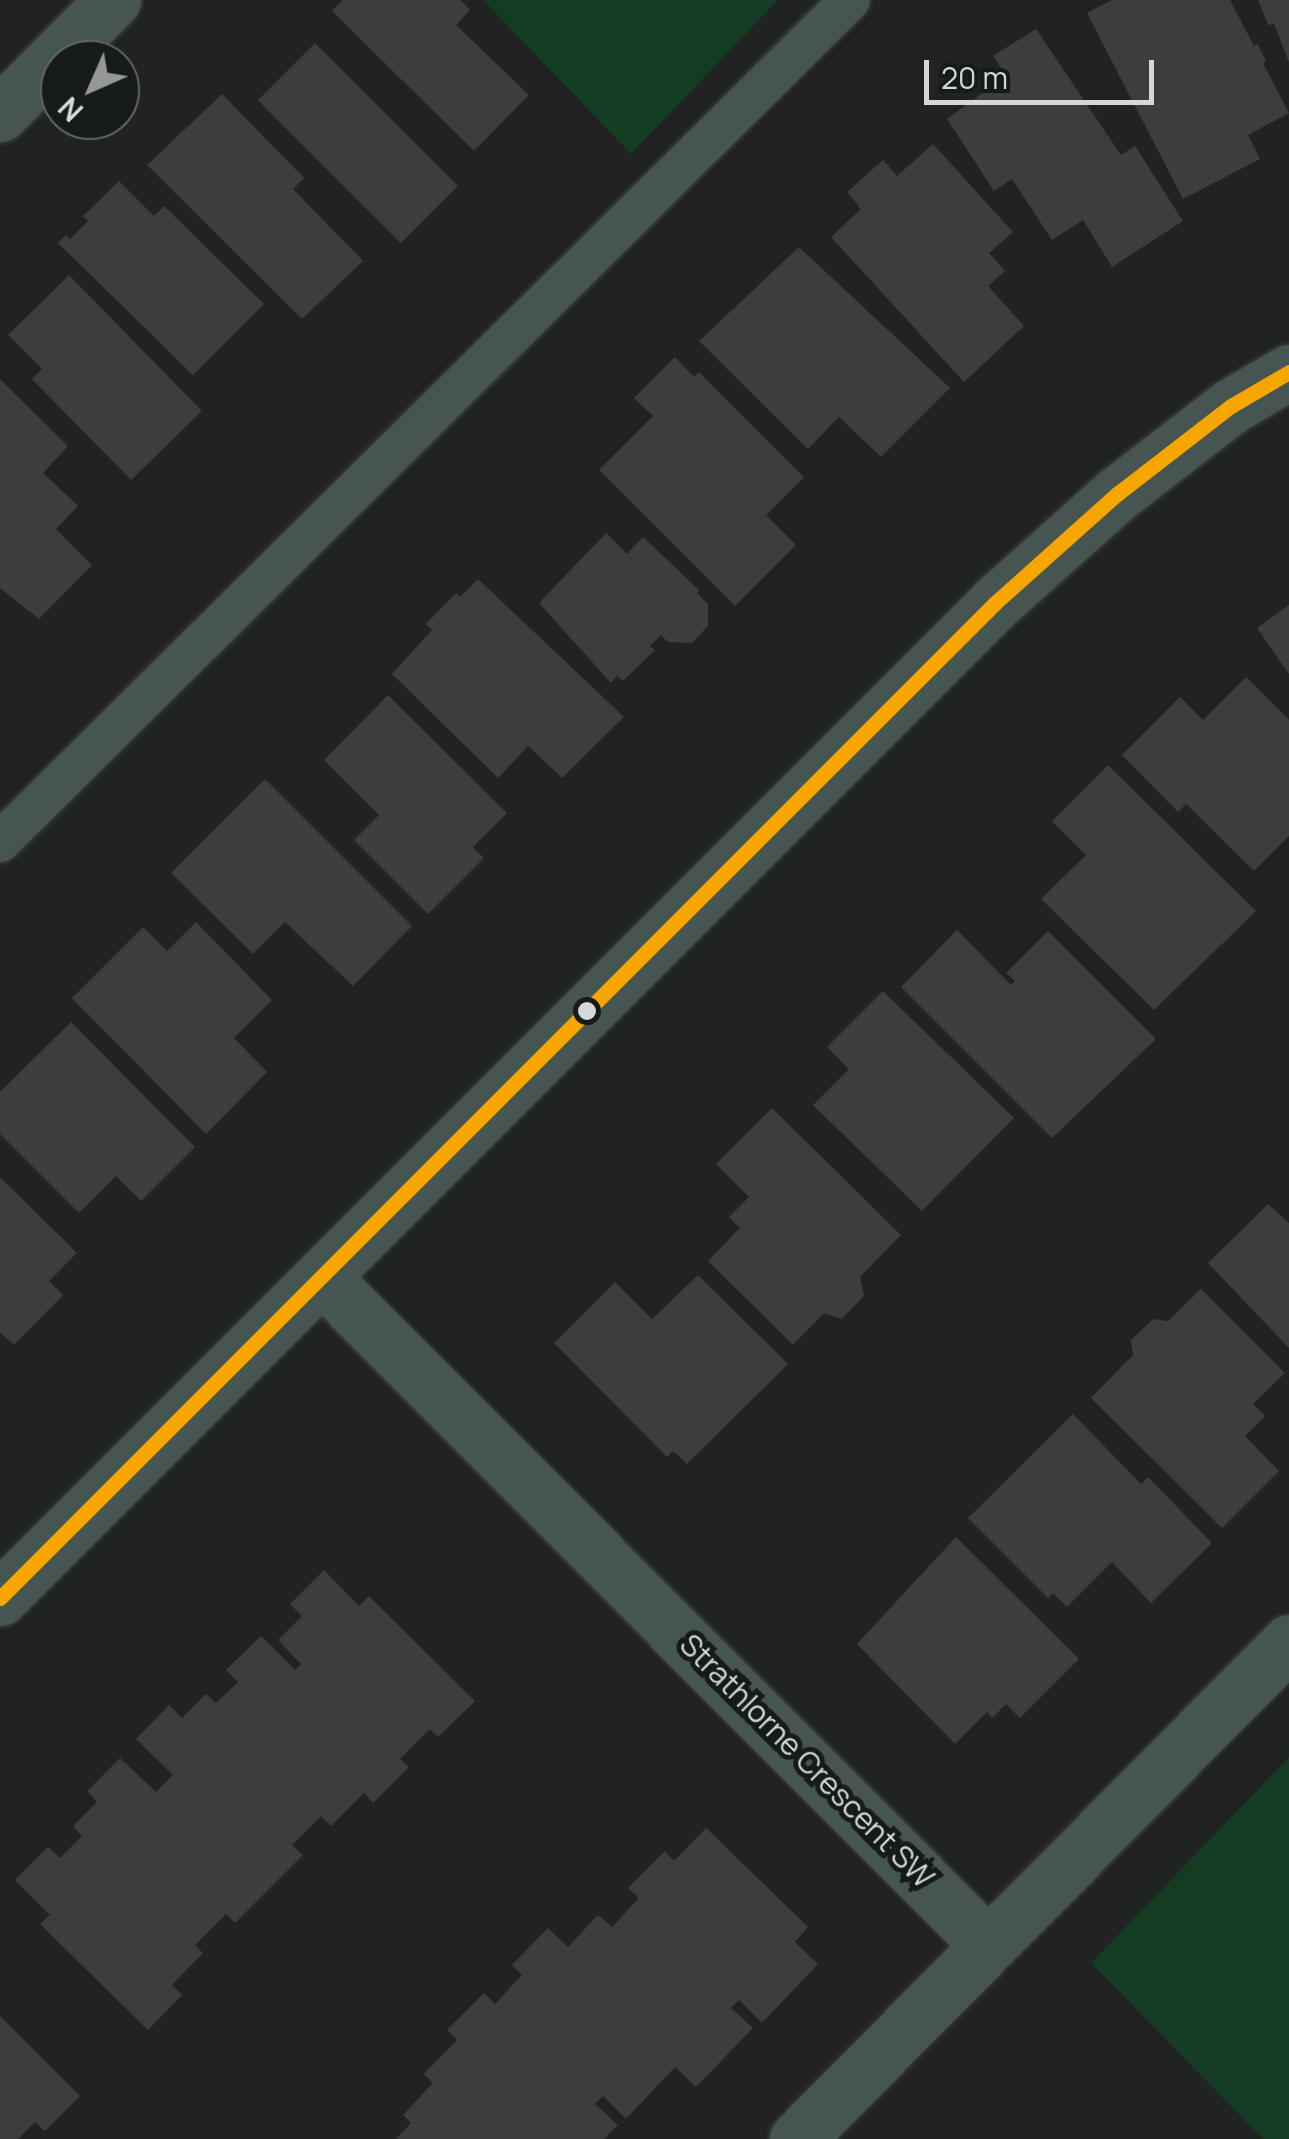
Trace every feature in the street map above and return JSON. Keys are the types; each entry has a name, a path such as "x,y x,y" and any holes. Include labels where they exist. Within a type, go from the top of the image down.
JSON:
{"street":[{"path":"0,114 113,0"},
{"path":"0,1598 994,603 1117,494 1231,406 1289,372"},
{"name":"Strathlorne Crescent SW","path":"323,1278 988,1945"},
{"path":"797,2139 1289,1642"}],"lane":[{"path":"0,842 850,0"}],"green space":[{"path":"483,0 778,0 631,154"},
{"path":"1289,1757 1289,2139 1263,2139 1091,1963"}],"building":[{"path":"343,0 461,0 470,10 456,25 529,95 474,151 332,11"},
{"path":"1112,0 1230,0 1254,46 1258,44 1266,62 1263,63 1289,113 1248,135 1260,159 1183,199 1087,13"},
{"path":"1258,0 1289,0 1289,62 1274,24 1268,25"},
{"path":"1036,29 1121,155 1135,146 1183,221 1112,267 1083,220 1052,240 1012,179 994,191 947,119 1006,76 993,56"},
{"path":"315,43 458,186 401,243 258,100"},
{"path":"222,94 304,178 293,189 363,261 302,319 147,165"},
{"path":"933,144 1013,232 989,253 1005,271 988,286 1024,326 964,382 831,237 861,209 847,192 883,160 897,176"},
{"path":"119,181 154,216 164,206 264,304 193,375 58,243 66,235 70,239 88,221 83,216"},
{"path":"799,247 950,388 881,457 839,417 808,449 699,341"},
{"path":"69,275 202,411 131,480 32,379 42,369 8,335"},
{"path":"675,357 694,377 699,372 804,477 766,515 796,545 735,606 599,470 653,416 634,398"},
{"path":"0,379 68,446 43,473 78,506 56,529 92,565 39,619 0,588"},
{"path":"606,533 627,554 643,537 699,590 697,593 708,604 708,626 692,643 668,642 661,635 650,646 655,650 623,681 617,676 611,683 539,603"},
{"path":"478,579 624,717 562,778 528,746 498,778 392,674 432,630 426,624 456,593 460,597"},
{"path":"1289,605 1289,674 1257,628"},
{"path":"1246,677 1289,720 1289,836 1254,871 1186,804 1178,812 1122,755 1180,697 1203,720"},
{"path":"388,695 507,813 473,847 484,858 428,914 354,840 379,815 324,760"},
{"path":"1108,765 1256,911 1154,1010 1041,899 1086,855 1052,821"},
{"path":"265,779 412,926 353,986 285,922 253,954 171,873"},
{"path":"196,922 272,1000 234,1038 267,1072 206,1134 72,998 143,927 167,951"},
{"path":"957,930 1011,985 1015,981 1006,973 1048,931 1156,1039 1052,1138 901,987"},
{"path":"883,991 1014,1118 922,1211 813,1105 849,1069 827,1047"},
{"path":"71,1022 195,1147 141,1201 116,1176 79,1213 0,1134 0,1092"},
{"path":"772,1108 901,1235 860,1277 864,1296 842,1319 824,1313 793,1345 708,1261 740,1228 729,1217 749,1197 716,1164"},
{"path":"0,1177 77,1253 49,1281 63,1295 14,1345 0,1332"},
{"path":"1268,1204 1289,1223 1289,1348 1208,1263"},
{"path":"698,1275 788,1364 687,1464 673,1451 667,1457 554,1343 615,1282 652,1319"},
{"path":"1201,1289 1285,1373 1253,1404 1265,1416 1245,1436 1279,1471 1222,1528 1091,1398 1133,1355 1131,1340 1153,1319 1168,1321"},
{"path":"1073,1414 1141,1484 1148,1477 1212,1543 1151,1603 1112,1562 1067,1607 1053,1593 1048,1598 968,1518"},
{"path":"956,1537 1079,1659 1020,1718 1006,1704 992,1718 987,1712 955,1744 857,1644"},
{"path":"324,1570 359,1606 369,1596 475,1701 438,1737 430,1729 400,1759 409,1767 373,1803 364,1793 331,1826 321,1816 292,1845 303,1855 235,1923 226,1914 195,1945 203,1953 172,1985 182,1995 148,2030 40,1924 50,1915 15,1880 48,1847 60,1858 82,1836 73,1826 97,1802 87,1791 120,1758 156,1792 173,1775 136,1739 169,1705 182,1718 206,1694 216,1703 238,1682 226,1670 261,1636 295,1670 301,1664 278,1640 302,1616 290,1604"},
{"path":"706,1828 808,1927 795,1942 818,1964 762,2023 739,2000 731,2008 753,2028 696,2087 675,2067 626,2119 603,2096 595,2104 618,2125 604,2139 396,2139 411,2123 403,2115 433,2083 424,2074 457,2040 447,2030 484,1993 495,2004 522,1975 512,1965 548,1928 568,1947 598,1915 612,1927 639,1898 628,1888 665,1851 674,1861"},
{"path":"0,2016 80,2096 45,2131 35,2122 18,2139 0,2139"}],"transit line":[{"path":"0,1598 995,603 1117,494 1231,406 1289,372"}]}
